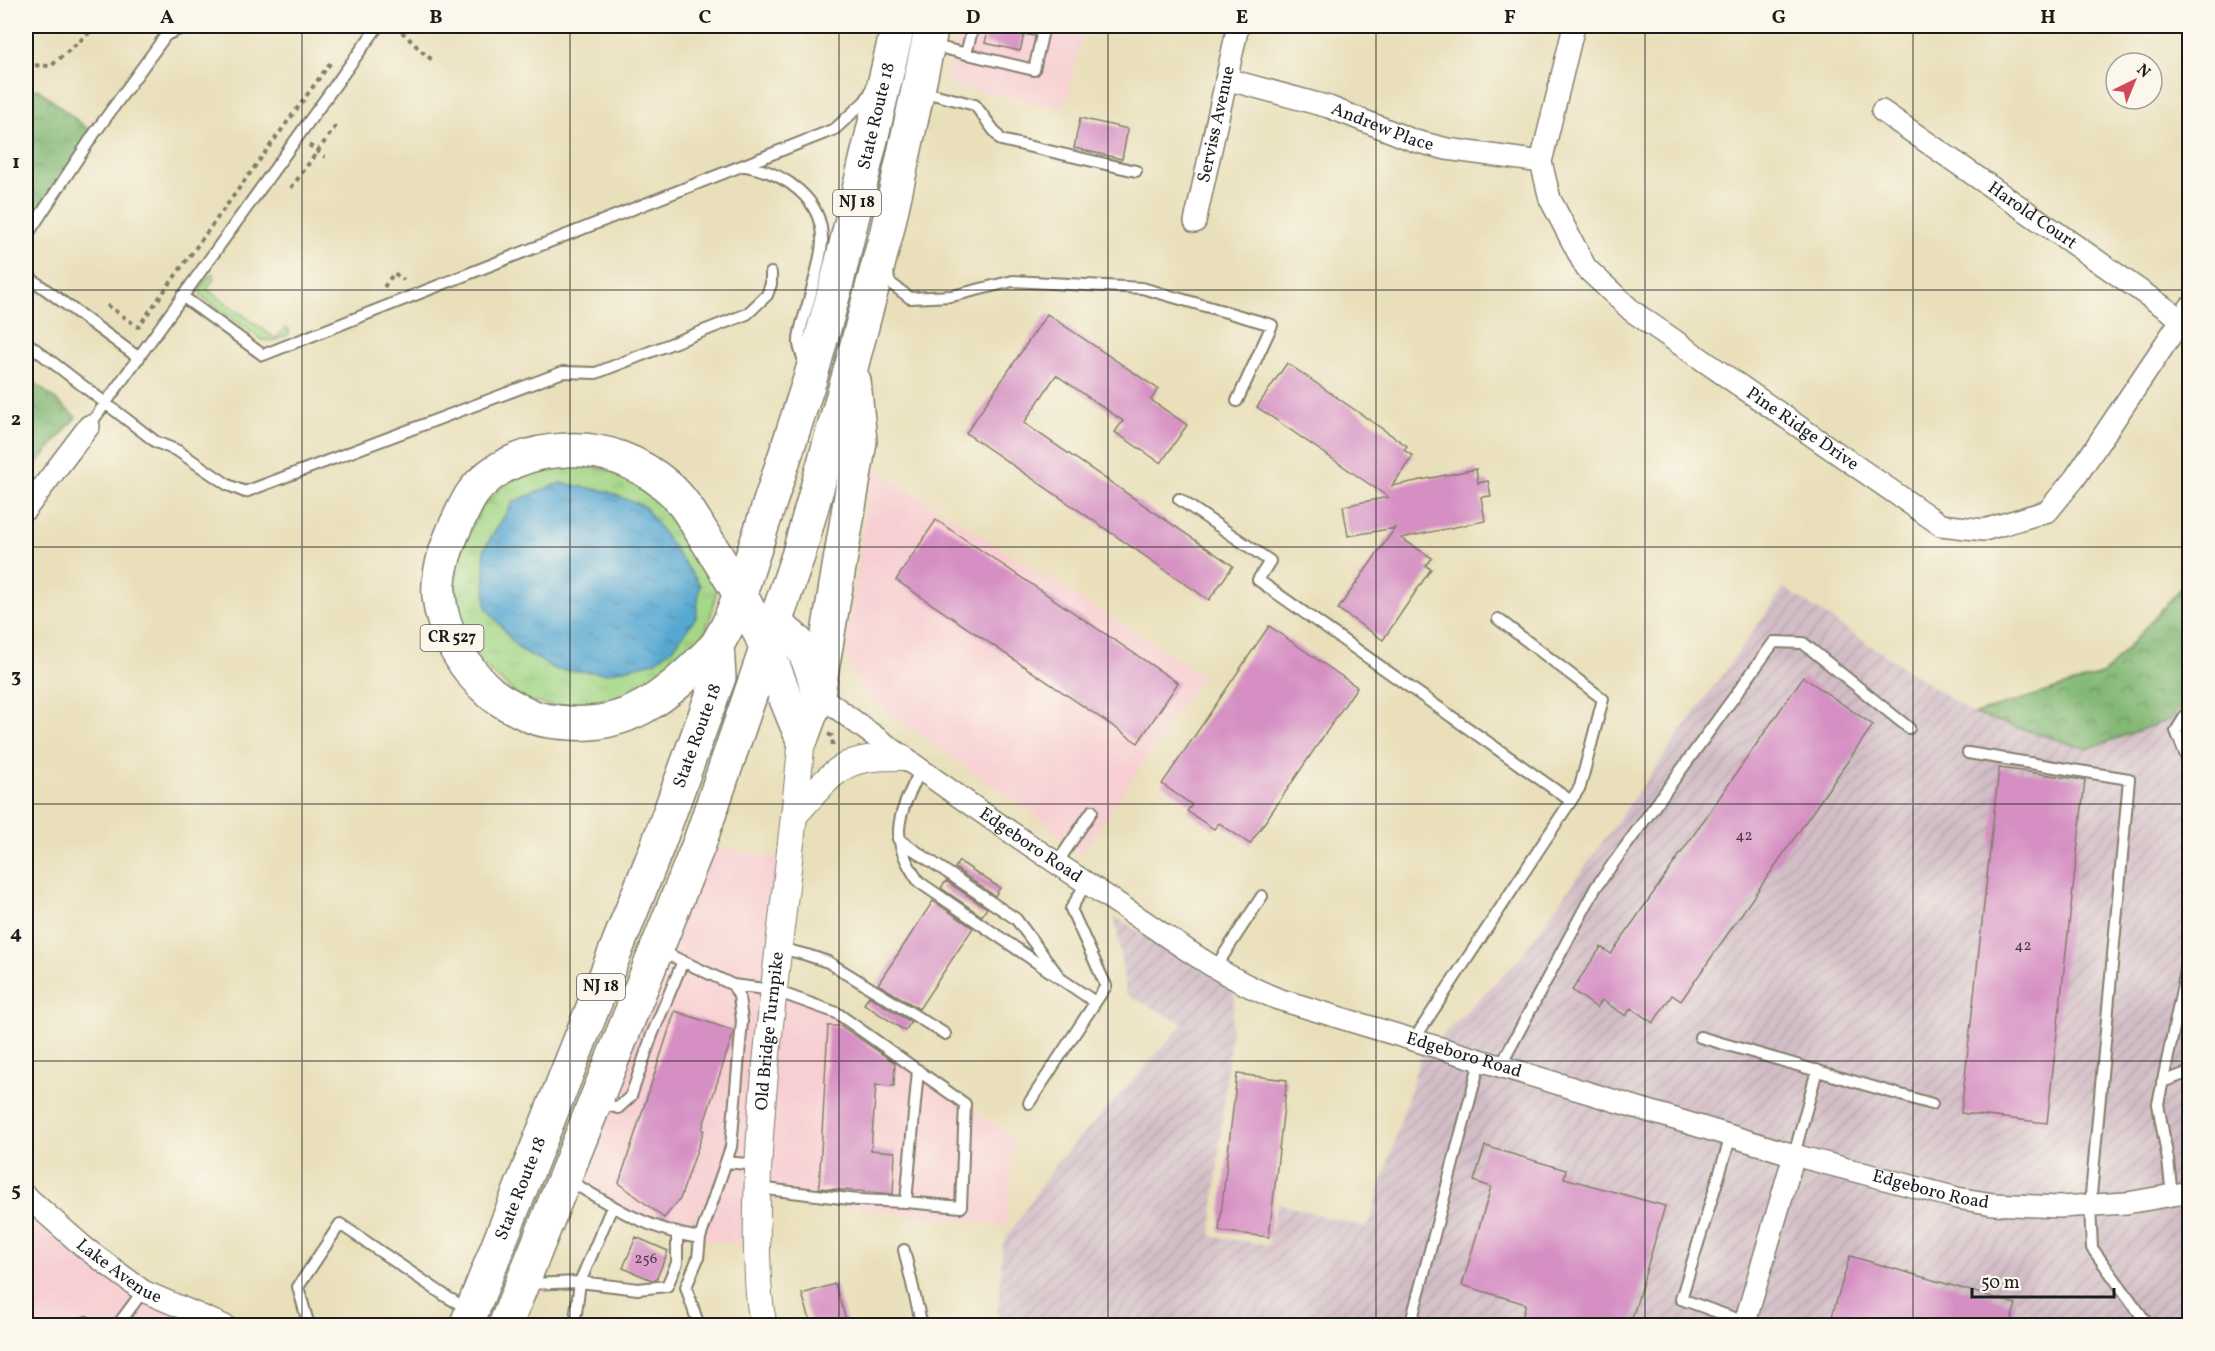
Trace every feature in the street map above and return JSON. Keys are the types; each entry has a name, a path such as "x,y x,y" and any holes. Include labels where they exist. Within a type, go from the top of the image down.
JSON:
{"highway":[{"name":"State Route 18","path":"469,1318 657,847 719,676 798,556 887,231 930,35"},
{"name":"State Route 18","path":"505,1326 595,1101 670,955 699,844 748,705 750,630 895,41"},
{"name":"CR 527","path":"802,737 818,694 860,441 852,364"},
{"name":"CR 527","path":"750,630 657,700 635,712 586,724 537,718 493,694 463,661 446,627 439,596 441,565 448,542 473,492 503,467 533,454 555,450 582,449 615,455 646,471 667,486 684,503 782,691 802,737"},
{"path":"750,630 796,684 807,691 818,694"}],"street":[{"name":"Serviss Avenue","path":"1195,222 1238,26"},
{"name":"Pine Ridge Drive","path":"1574,26 1540,162 1550,199 1587,268 1632,311 1941,525 1984,530 2048,511 2075,478 2186,313"},
{"name":"Andrew Place","path":"1226,79 1329,107 1415,141 1447,149 1540,162"},
{"name":"Harold Court","path":"1882,111 2186,313"},
{"path":"26,509 89,426"},
{"name":"Edgeboro Road","path":"818,694 911,764 1086,883 1215,968 1256,991 1731,1137 1957,1198 2033,1207 2090,1206 2127,1203 2181,1194"},
{"name":"Old Bridge Turnpike","path":"764,1326 759,1304 757,1176 773,990 795,814 802,737"},
{"path":"795,814 833,774 844,766 881,757 911,764"},
{"path":"1745,1324 1794,1155"},
{"name":"Lake Avenue","path":"26,1196 85,1248 144,1291 225,1326"}],"lane":[{"path":"26,237 94,134 165,35 186,26"},
{"path":"89,426 378,26"},
{"path":"966,54 973,26"},
{"path":"930,35 966,54 1034,70 1043,28 1026,28"},
{"path":"182,296 263,355 835,129 865,101 895,41"},
{"path":"918,90 975,105 1001,140 1136,171"},
{"path":"746,166 762,169 791,182 807,198 817,215 822,238 820,259 798,342 810,379"},
{"path":"887,231 889,282 910,298 952,296 1013,281 1142,288 1272,325 1238,401"},
{"path":"26,342 156,442 178,451 228,485 245,492 562,372 597,373 747,314 767,295 771,273"},
{"path":"26,275 139,358"},
{"path":"1179,499 1270,561 1258,580 1571,801"},
{"path":"1413,1041 1580,787 1603,699 1497,619"},
{"path":"1410,1326 1490,1064 1596,887 1774,642 1803,643 1909,728"},
{"path":"2190,708 2176,731 2190,766"},
{"path":"1968,753 2129,779 2090,1206 2092,1248 2149,1326"},
{"path":"911,764 898,839 905,863 919,882 1095,1002"},
{"path":"1057,863 1092,811"},
{"path":"898,839 1016,919 1061,979"},
{"path":"1029,1103 1106,986 1071,909 1086,883"},
{"path":"1215,968 1262,896"},
{"path":"779,948 828,962 945,1034"},
{"path":"2181,1194 2168,1160 2157,1104 2190,952"},
{"path":"670,955 733,985 773,990 837,1013 965,1104 961,1207 858,1200 757,1176 726,1162"},
{"path":"699,1326 686,1287 698,1258 700,1239 731,1147 742,1021 738,996 733,985"},
{"path":"1700,1037 1932,1104"},
{"path":"906,1202 918,1070"},
{"path":"1794,1155 1817,1070"},
{"path":"2162,1082 2190,1072"},
{"path":"1731,1137 1681,1299 1745,1324"},
{"path":"565,1178 622,1214 677,1235 700,1239"},
{"path":"576,1313 580,1281 612,1207"},
{"path":"309,1326 298,1287 340,1224 447,1297 469,1318"},
{"path":"521,1284 580,1281 638,1289 667,1286 677,1263 677,1235"},
{"path":"904,1250 922,1326"},
{"path":"117,1326 144,1291"}],"path":[{"path":"26,64 51,66 97,26"},
{"path":"395,26 407,35 422,53 434,61"},
{"path":"107,305 138,327 338,53"},
{"path":"291,188 338,123"},
{"path":"309,145 326,157"},
{"path":"384,287 394,273 404,280"},
{"path":"26,1312 43,1326"}],"shaded area":[{"path":"960,26 1084,26 1065,109 947,84"},
{"path":"872,467 1202,675 1080,857 1046,822 872,701 852,675 845,651"},
{"path":"1784,588 1974,714 2087,749 2171,719 2189,695 2189,1325 997,1326 1003,1243 1055,1165 1184,1024 1126,994 1115,917 1235,990 1211,1236 1268,1245 1277,1203 1368,1228 1420,1058 1519,959"},
{"path":"699,844 790,861 773,990 837,1013 1013,1138 1007,1225 757,1198 757,1247 677,1235 565,1178"},
{"path":"26,1196 85,1248 225,1325 26,1325"}],"green space":[{"path":"38,89 94,134 26,237 26,91"},
{"path":"213,274 215,277 207,289 276,339 285,328 289,329 289,334 274,341 262,340 201,296 200,289"},
{"path":"26,375 76,417 26,476"},
{"path":"578,463 631,478 659,498 682,525 718,585 709,623 698,647 678,675 601,714 525,701 481,664 458,616 454,585 457,560 480,509 501,488 521,473"},
{"path":"2189,579 2189,695 2171,719 2087,749 1974,714 2104,674"}],"water":[{"path":"560,483 606,491 645,507 700,585 696,617 675,646 654,662 607,673 557,670 518,648 486,607 484,549 513,502"}],"building":[{"path":"989,26 1019,26 1019,31 1024,35 1020,51 985,43"},
{"path":"1080,118 1128,129 1122,159 1074,148"},
{"path":"1047,314 1158,389 1151,400 1187,425 1161,463 1115,432 1123,421 1056,375 1024,423 1233,566 1209,600 966,433"},
{"path":"1287,363 1407,446 1404,450 1413,456 1392,486 1476,469 1478,483 1488,481 1491,496 1481,497 1485,521 1401,538 1432,558 1426,566 1431,569 1383,640 1338,609 1395,528 1348,536 1343,506 1388,497 1257,407"},
{"path":"936,520 1178,683 1138,743 896,580"},
{"path":"1269,626 1357,687 1250,844 1219,823 1214,829 1187,811 1192,805 1162,784"},
{"path":"1803,677 1873,725 1681,1001 1672,995 1653,1023 1631,1008 1626,1016 1602,1000 1597,1008 1572,990 1601,947 1611,954"},
{"path":"1999,768 2085,780 2047,1123 1961,1113"},
{"path":"959,861 1000,888 995,896 955,868"},
{"path":"946,881 987,908 982,916 941,888"},
{"path":"933,901 973,928 919,1009 878,984"},
{"path":"869,996 911,1022 905,1031 864,1004"},
{"path":"675,1011 734,1031 680,1199 664,1218 619,1183"},
{"path":"828,1026 841,1026 895,1063 894,1086 876,1085 871,1150 895,1152 893,1194 819,1188"},
{"path":"1237,1074 1287,1080 1269,1237 1219,1231"},
{"path":"1485,1146 1566,1170 1564,1178 1665,1206 1630,1326 1520,1326 1526,1304 1462,1285 1491,1187 1474,1181"},
{"path":"636,1237 668,1251 656,1280 623,1268"},
{"path":"1850,1256 2016,1304 2009,1326 1829,1326"},
{"path":"835,1284 848,1326 812,1326 802,1294"}]}
